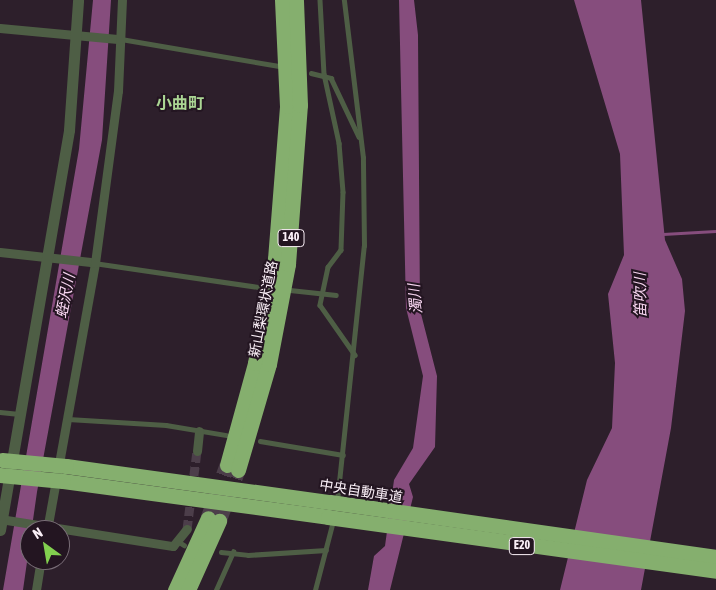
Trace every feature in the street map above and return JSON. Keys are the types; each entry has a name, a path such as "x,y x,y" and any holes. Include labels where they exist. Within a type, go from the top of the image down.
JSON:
{"highway":[{"name":"新山梨環状道路","path":"282,0 287,106 275,259 232,467 269,364 288,264 300,105 296,0"},
{"name":"中央自動車道","path":"1,460 65,473 329,510 716,571"},
{"name":"中央自動車道","path":"0,475 65,473"},
{"name":"中央自動車道","path":"329,510 716,557"},
{"path":"175,590 214,520 188,590"}],"street":[{"path":"20,524 2,522 52,257 79,36 78,0"},
{"path":"47,520 92,263 122,0"},
{"path":"0,28 119,39"},
{"path":"0,252 92,263"},
{"path":"197,451 199,431"},
{"path":"70,531 108,538 173,546 181,544 187,529"},
{"path":"36,590 39,570"}],"lane":[{"path":"320,0 324,74 339,143 342,192 341,250 328,267 320,293 322,312 355,354"},
{"path":"315,590 326,550 343,455 355,354 364,246 360,139 344,0"},
{"path":"119,39 279,66"},
{"path":"311,73 324,74 331,78 360,139"},
{"path":"92,263 258,288"},
{"path":"290,290 336,295"},
{"path":"0,412 22,414"},
{"path":"66,418 226,435"},
{"path":"260,441 343,455"},
{"path":"221,552 326,550"},
{"path":"216,590 233,552"}],"water":[{"name":"蛭沢川","path":"93,0 111,0 102,140 33,520 20,520 20,570 26,570 23,590 3,590 79,149"},
{"name":"濁川","path":"399,0 414,0 418,35 420,310 437,376 435,447 409,484 413,497 390,590 368,590 374,556 385,546 394,480 413,448 423,376 406,308"},
{"name":"笛吹川","path":"574,0 641,0 665,240 682,279 685,311 671,428 641,590 560,590 587,480 612,428 615,363 608,294 624,255 620,154"}],"waterway":[{"path":"663,234 716,231"}],"tunnel":[{"path":"187,529 197,451"},
{"path":"208,518 227,465"},
{"path":"219,521 238,470"}],"district":[{"name":"小曲町","path":"180,103"}]}
